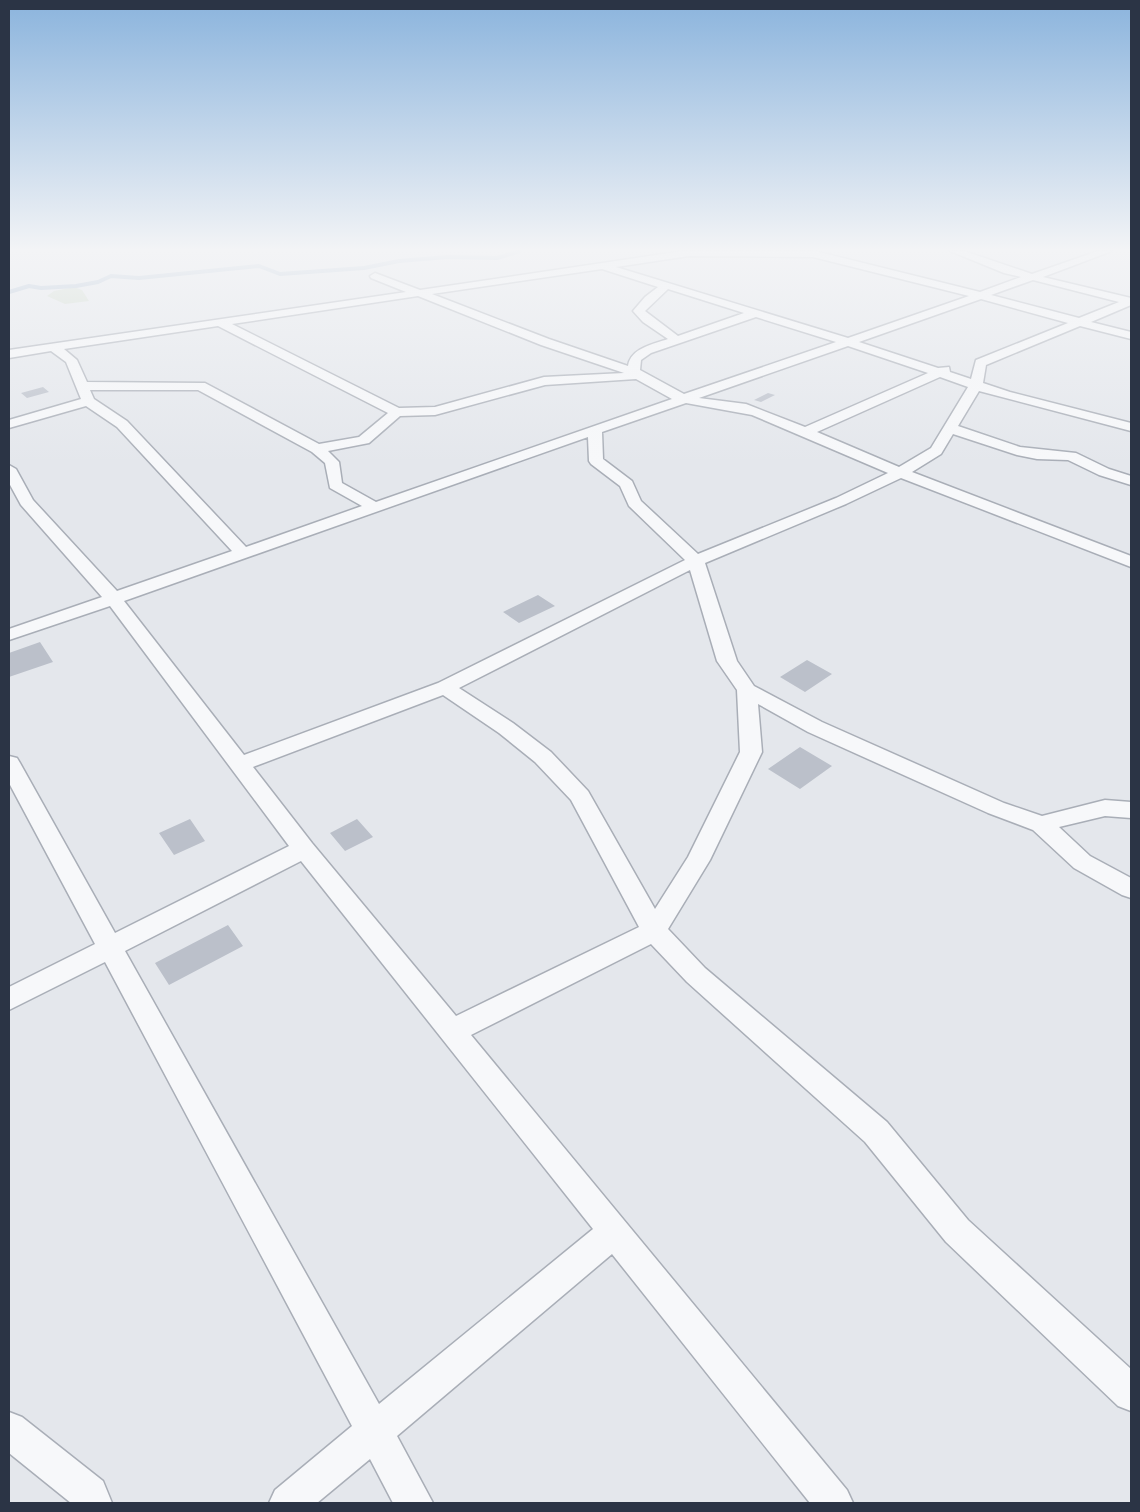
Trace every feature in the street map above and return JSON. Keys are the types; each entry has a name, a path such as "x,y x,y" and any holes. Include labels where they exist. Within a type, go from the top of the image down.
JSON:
{"street":[{"path":"9,354 218,322 397,412 435,411 544,381 636,374"},
{"path":"493,322 636,374 652,384 685,398 757,412 900,473 1131,562"},
{"path":"649,322 669,333 674,340"},
{"path":"636,374 635,359 647,350 730,322"},
{"path":"783,322 1005,395 1131,427"},
{"path":"9,634 904,322"},
{"path":"239,764 445,687 696,561 841,501 900,473 936,451 976,384 980,363 986,360 1077,322 1131,336"},
{"path":"53,347 72,360 88,401 122,424 243,553"},
{"path":"804,433 938,372 986,360"},
{"path":"82,386 200,386 318,448 332,462 335,485 374,507"},
{"path":"9,424 88,401"},
{"path":"318,448 364,440 397,412"},
{"path":"949,428 1023,452 1071,456 1104,472 1131,481"},
{"path":"596,430 596,461 627,484 634,503 696,561 727,661 747,690 815,727 996,808 1041,824 1082,862 1131,889"},
{"path":"9,469 26,502 114,598 304,849 834,1503"},
{"path":"445,687 506,728 543,757 580,796 654,931 696,975 876,1132 956,1231 1131,1393"},
{"path":"452,1031 654,931 698,860 751,752 747,690"},
{"path":"9,763 414,1503"},
{"path":"1041,824 1105,808 1131,810"},
{"path":"9,999 304,849"},
{"path":"288,1503 614,1232"},
{"path":"9,1430 90,1494 93,1503"}],"building":[{"path":"43,387 49,392 27,398 21,393"},
{"path":"768,393 775,395 761,402 754,400"},
{"path":"538,595 555,606 519,623 503,612"},
{"path":"40,642 53,662 9,677 9,653"},
{"path":"807,660 832,674 805,692 780,677"},
{"path":"800,747 832,766 800,789 768,769"},
{"path":"190,819 205,841 174,855 159,833"},
{"path":"357,819 373,837 345,851 330,833"},
{"path":"228,925 243,946 169,985 155,963"}]}
